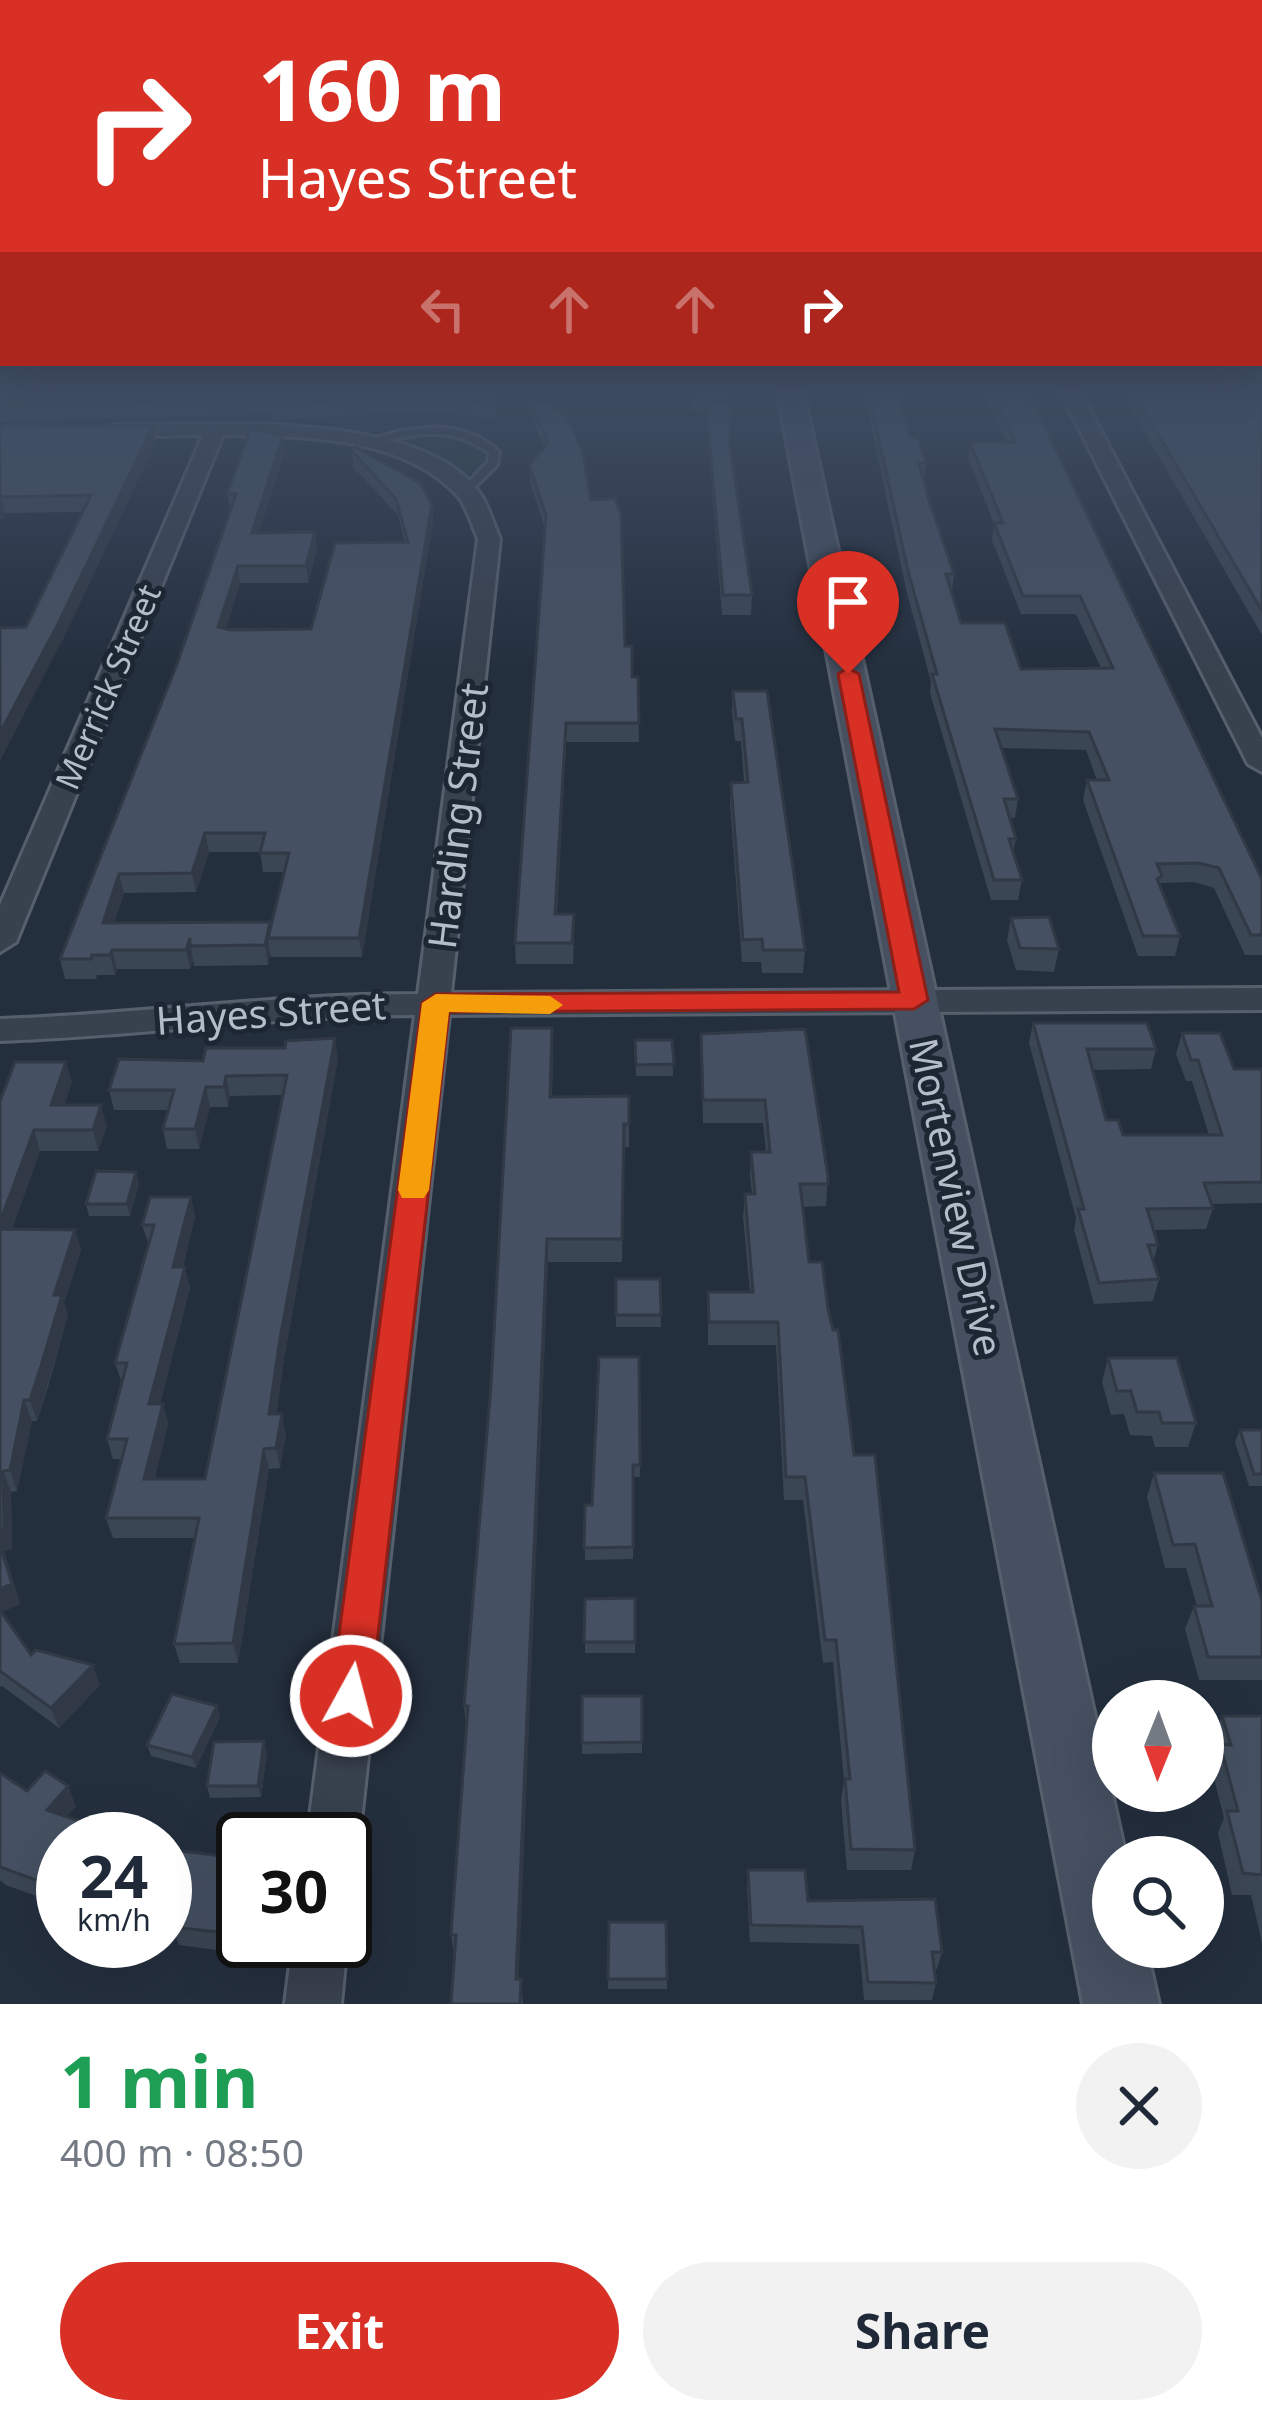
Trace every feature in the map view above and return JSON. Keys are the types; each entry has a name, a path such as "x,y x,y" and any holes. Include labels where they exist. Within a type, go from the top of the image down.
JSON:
{"street":[{"name":"Merrick Street","path":"0,942 192,485"},
{"path":"458,485 466,490"},
{"name":"Mortenview Drive","path":"809,485 1121,2004"},
{"path":"1118,485 1262,764"},
{"name":"Harding Street","path":"336,1812 489,539 486,518 466,490"},
{"name":"Hayes Street","path":"0,1030 85,1028 301,1005 1262,998"},
{"path":"313,2004 317,1968"}],"lane":[{"path":"466,490 472,485"}],"building":[{"path":"0,485 125,485 0,733 0,628 26,627 91,495 0,499"},
{"path":"230,485 267,485 252,533 315,532 306,566 238,566 218,627 231,630 311,629 335,543 408,542 396,499 383,485 421,485 432,504 359,938 268,938 289,853 260,853 265,833 205,833 192,873 119,874 103,923 270,922 265,945 190,946 190,938 186,950 112,950 110,955 92,955 91,959 60,959 177,664 236,494 227,494"},
{"path":"536,485 588,485 591,500 615,498 621,515 625,646 632,646 632,677 638,677 639,723 566,723 555,914 574,914 572,943 515,943 546,515"},
{"path":"713,485 736,485 752,595 723,595"},
{"path":"889,485 925,485 954,574 946,574 961,623 1005,623 1021,669 1113,668 1080,596 1023,596 994,523 1003,523 987,485 1073,485 1262,879 1262,935 1251,935 1219,868 1199,863 1157,864 1162,876 1157,879 1180,936 1143,936 1087,780 1109,780 1089,732 995,729 1018,799 1004,799 1016,839 1009,839 1022,880 994,880 932,674 937,674"},
{"path":"1188,485 1262,485 1262,611"},
{"path":"733,691 767,691 805,950 763,950 762,939 743,940 731,783 748,782 742,719 736,719"},
{"path":"1049,917 1059,949 1020,948 1011,918"},
{"path":"1033,1023 1147,1023 1156,1049 1087,1049 1106,1120 1118,1120 1123,1135 1222,1135 1198,1060 1191,1060 1182,1033 1220,1033 1234,1069 1262,1069 1262,1182 1204,1183 1213,1208 1147,1209 1158,1245 1148,1245 1159,1279 1099,1283 1078,1209 1084,1209"},
{"path":"511,1028 552,1028 550,1097 629,1096 629,1124 624,1124 622,1239 547,1239 516,1979 521,1979 520,2004 451,2004 456,1935 451,1935 468,1706 464,1706 491,1385"},
{"path":"805,1029 828,1176 828,1184 800,1184 809,1262 822,1262 828,1309 833,1330 838,1330 854,1455 875,1455 915,1850 851,1849 845,1779 850,1779 836,1640 825,1640 805,1477 786,1477 778,1322 709,1322 708,1292 753,1292 745,1194 755,1194 751,1152 770,1152 765,1100 703,1100 701,1034"},
{"path":"335,1038 269,1414 282,1414 276,1448 264,1449 233,1643 174,1644 199,1518 106,1518 127,1439 107,1439 127,1363 115,1363 154,1225 142,1225 150,1197 191,1197 173,1267 185,1267 149,1404 163,1404 144,1479 205,1479 287,1075 226,1076 224,1087 206,1087 195,1129 163,1129 174,1090 109,1090 119,1059 203,1061 206,1048 285,1048 286,1041"},
{"path":"635,1040 672,1040 674,1064 636,1065"},
{"path":"15,1062 66,1062 51,1105 101,1105 93,1130 34,1130 0,1222 0,1101"},
{"path":"96,1171 136,1172 127,1204 86,1204"},
{"path":"0,1229 75,1230 54,1295 62,1295 41,1366 30,1400 24,1400 10,1470 3,1471 4,1528 0,1529"},
{"path":"616,1279 660,1279 661,1315 616,1315"},
{"path":"599,1357 639,1357 640,1465 633,1465 633,1547 584,1548 585,1505 592,1505"},
{"path":"1108,1358 1177,1358 1196,1423 1162,1423 1159,1412 1137,1412 1131,1391 1117,1391"},
{"path":"1240,1430 1262,1430 1262,1474 1254,1474"},
{"path":"1154,1473 1223,1473 1262,1601 1262,1657 1208,1657 1194,1606 1212,1606 1195,1544 1173,1545"},
{"path":"0,1545 12,1584 0,1589"},
{"path":"635,1598 635,1642 584,1642 585,1599"},
{"path":"0,1610 31,1655 36,1650 93,1665 51,1708 0,1671"},
{"path":"172,1694 217,1706 192,1757 147,1745"},
{"path":"582,1696 642,1696 642,1742 582,1743"},
{"path":"1224,1716 1262,1716 1262,1875 1243,1873 1227,1811 1238,1811 1224,1759 1224,1744 1231,1745"},
{"path":"264,1741 258,1786 207,1786 214,1742"},
{"path":"45,1771 68,1786 47,1810 53,1812 36,1812 36,1880 0,1867 0,1773 27,1791"},
{"path":"192,1852 216,1855 216,1932 192,1929"},
{"path":"748,1870 805,1870 808,1901 935,1899 942,1952 932,1952 936,1983 868,1982 862,1927 751,1925"},
{"path":"609,1922 666,1922 667,1979 608,1979"}],"slow traffic":[{"path":"413,1190 436,1003 550,1005"}],"route":[{"path":"351,1696 436,1003 914,1000 848,674"}]}
